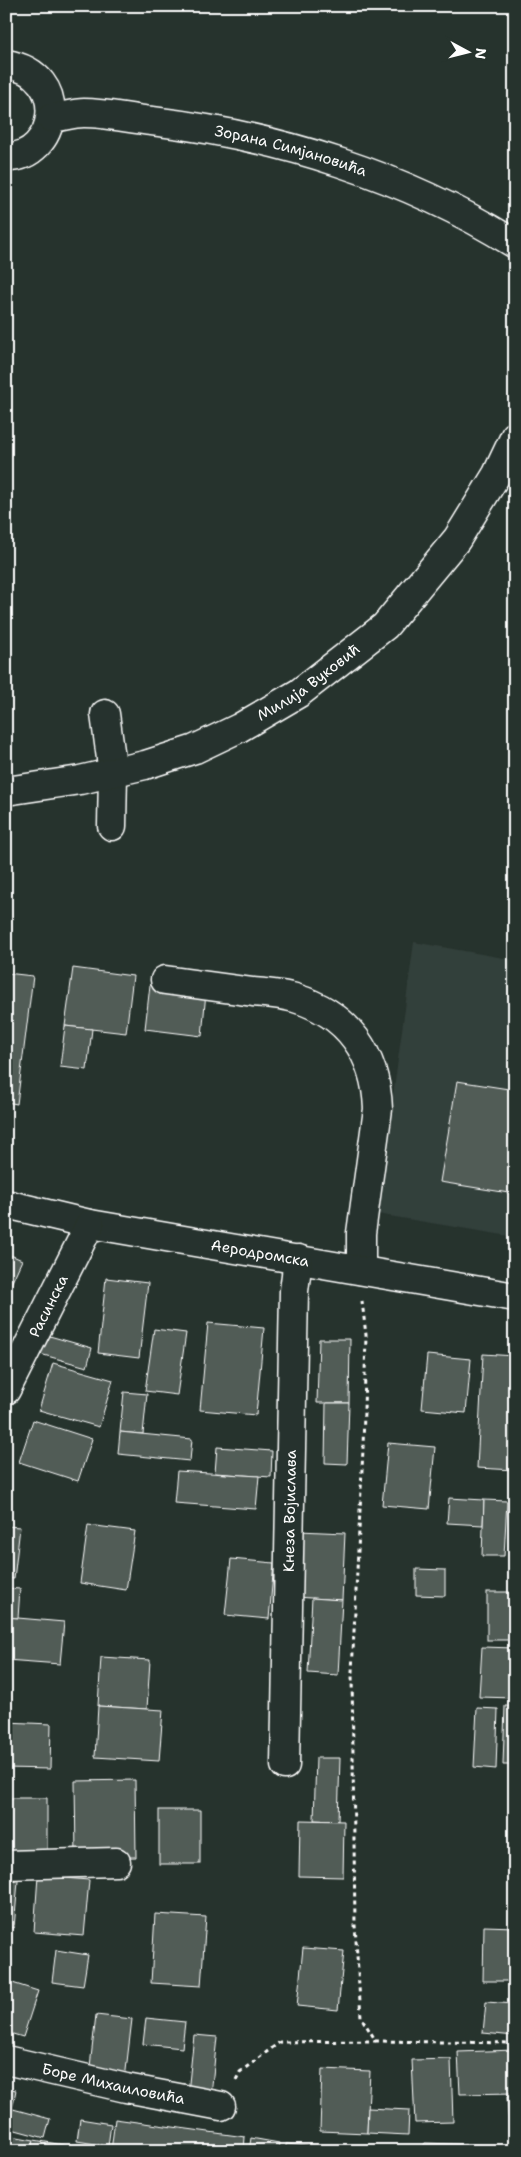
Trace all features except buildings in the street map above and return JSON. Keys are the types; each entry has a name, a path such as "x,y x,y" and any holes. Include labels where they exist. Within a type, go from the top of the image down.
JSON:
{"street":[{"path":"6,64 20,66 34,74 45,87 50,102 51,118 46,132 37,144 25,153 6,157"},
{"name":"Зорана Симјановића","path":"51,118 84,113 204,127 288,148 374,174 435,200 515,244"},
{"name":"Милија Вуковић","path":"6,790 80,780 113,773 195,749 239,728 299,693 385,626 457,539 497,474 515,436"},
{"path":"106,714 113,773 112,826"},
{"path":"165,980 293,997 314,1005 336,1019 351,1032 372,1067 378,1095 378,1109 361,1231 361,1270"},
{"name":"Аеродромска","path":"6,1204 90,1224 515,1297"},
{"name":"Расинска","path":"6,1390 90,1224"},
{"name":"Кнеза Војислава","path":"285,1765 294,1291 298,1259"},
{"path":"6,1865 116,1862"},
{"name":"Боре Михаиловића","path":"6,2060 126,2088 221,2106"}],"path":[{"path":"361,1270 366,1335 363,1449 352,1672 355,1925 361,2017 376,2041"},
{"path":"221,2106 240,2072 280,2042 515,2043"}],"shaded area":[{"path":"414,942 515,960 515,1237 377,1214"}]}
